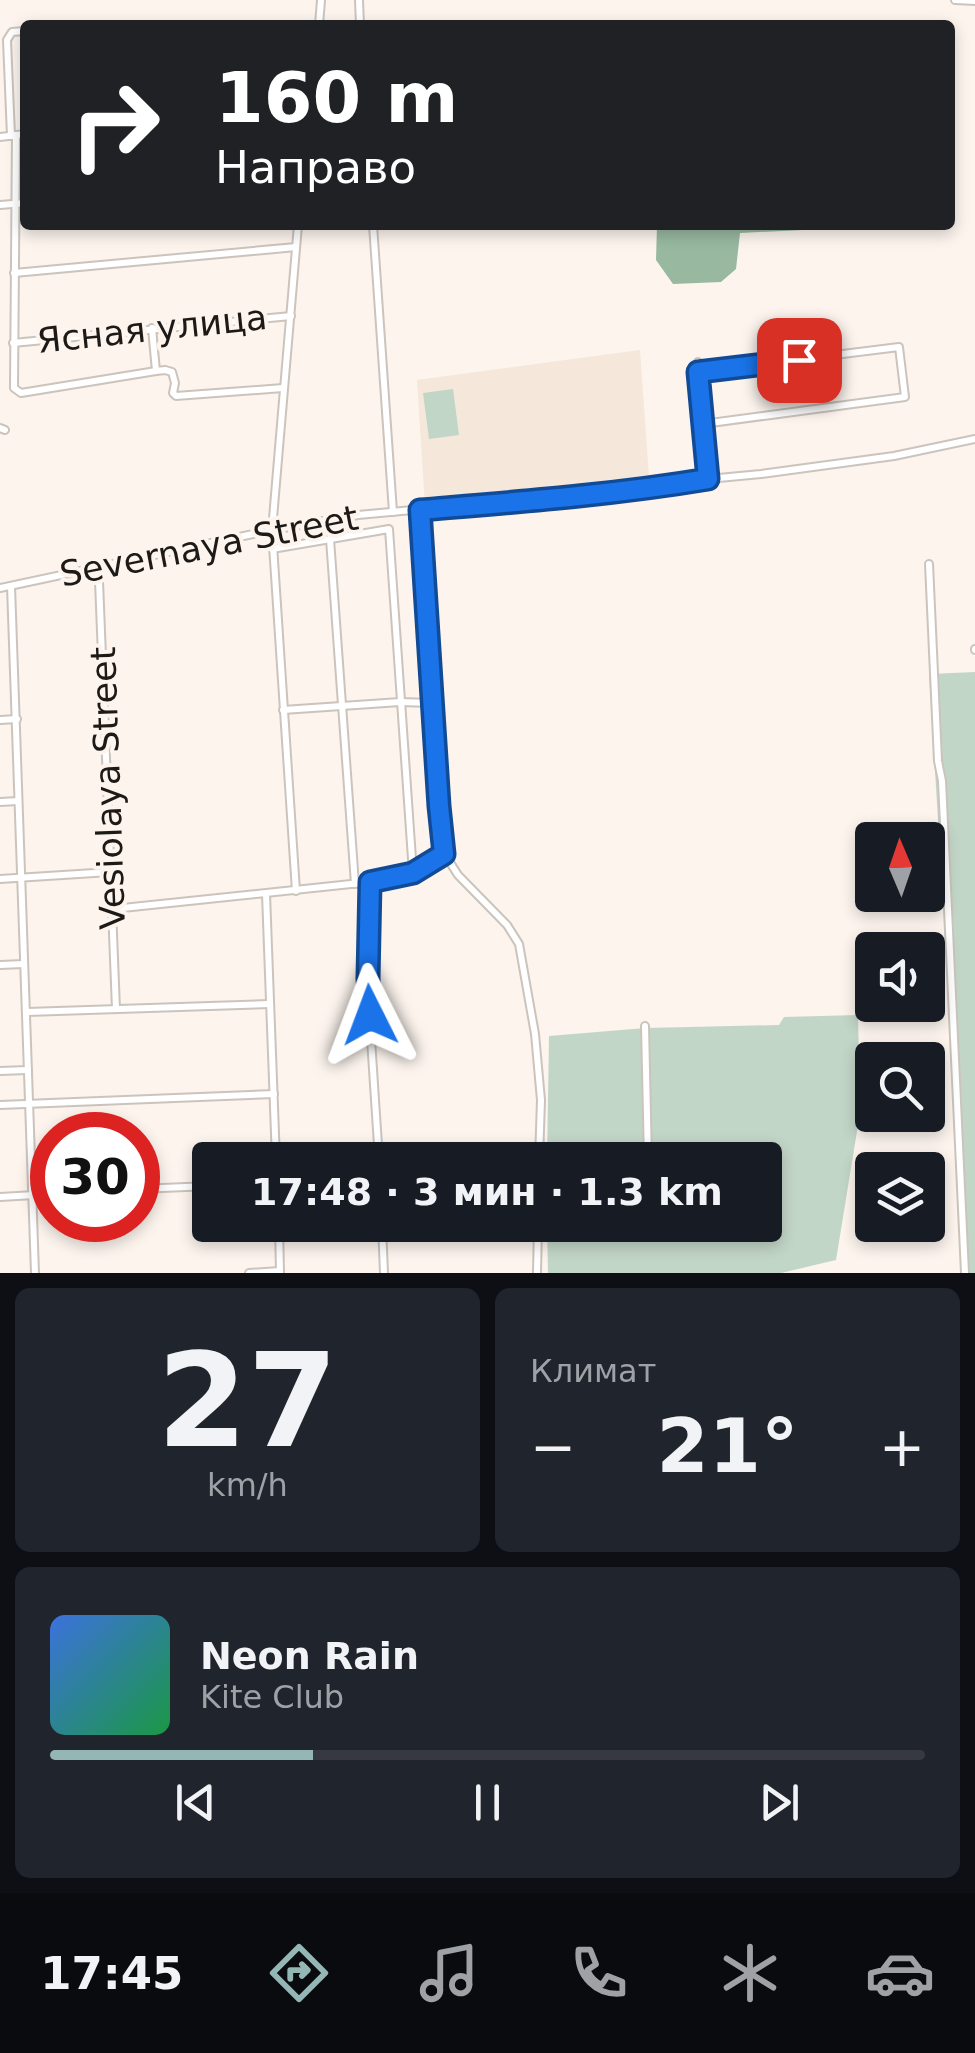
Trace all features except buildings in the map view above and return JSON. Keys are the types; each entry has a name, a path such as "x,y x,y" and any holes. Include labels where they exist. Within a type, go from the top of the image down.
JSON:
{"street":[{"path":"955,0 975,0"},
{"path":"20,31 10,34 7,40 17,135 14,388 21,393 165,370 172,372 176,396 284,388"},
{"path":"0,137 17,135"},
{"path":"0,206 20,204"},
{"path":"296,891 272,530 298,230"},
{"path":"373,230 393,512"},
{"path":"14,273 296,247"},
{"name":"Ясная улица","path":"14,343 291,316"},
{"path":"152,328 156,372"},
{"path":"698,372 899,347 905,398 703,424"},
{"path":"698,362 708,479"},
{"name":"Severnaya Street","path":"0,588 358,515 653,488 894,456 975,439"},
{"path":"420,510 444,854 458,875 508,926 519,944 536,1034 539,1142"},
{"path":"272,549 389,529 413,873"},
{"path":"330,539 354,884"},
{"path":"930,564 965,1273"},
{"name":"Vesiolaya Street","path":"96,567 116,1009"},
{"path":"11,586 30,1134"},
{"path":"283,710 432,703"},
{"path":"0,720 17,719"},
{"path":"0,802 18,800"},
{"path":"113,908 370,882 413,873 444,854"},
{"path":"0,879 110,872"},
{"path":"370,882 368,978 378,1142"},
{"path":"266,894 275,1142"},
{"path":"0,965 24,964"},
{"path":"27,1012 270,1004"},
{"path":"645,1026 648,1142"},
{"path":"0,1072 28,1070"},
{"path":"0,1105 274,1094"},
{"path":"160,1188 192,1187"},
{"path":"0,1197 30,1195"},
{"path":"34,1242 35,1273"},
{"path":"250,1273 280,1272 279,1242"},
{"path":"383,1242 384,1273"},
{"path":"537,1273 538,1242"}],"shaded area":[{"path":"640,350 649,478 425,505 417,380"}],"green space":[{"path":"657,230 802,230 740,233 736,269 721,282 673,284 656,260"},
{"path":"453,389 459,435 429,439 423,393"},
{"path":"975,672 975,1273 966,1273 944,912 945,822 938,822 929,674"},
{"path":"855,1015 858,1022 857,1132 836,1260 781,1273 548,1273 547,1242 782,1242 782,1142 547,1142 549,1036 645,1028 779,1025 784,1017"}],"route":[{"path":"370,1015 370,882 413,873 444,854 420,510 570,498 708,479 698,372 799,360"}]}
